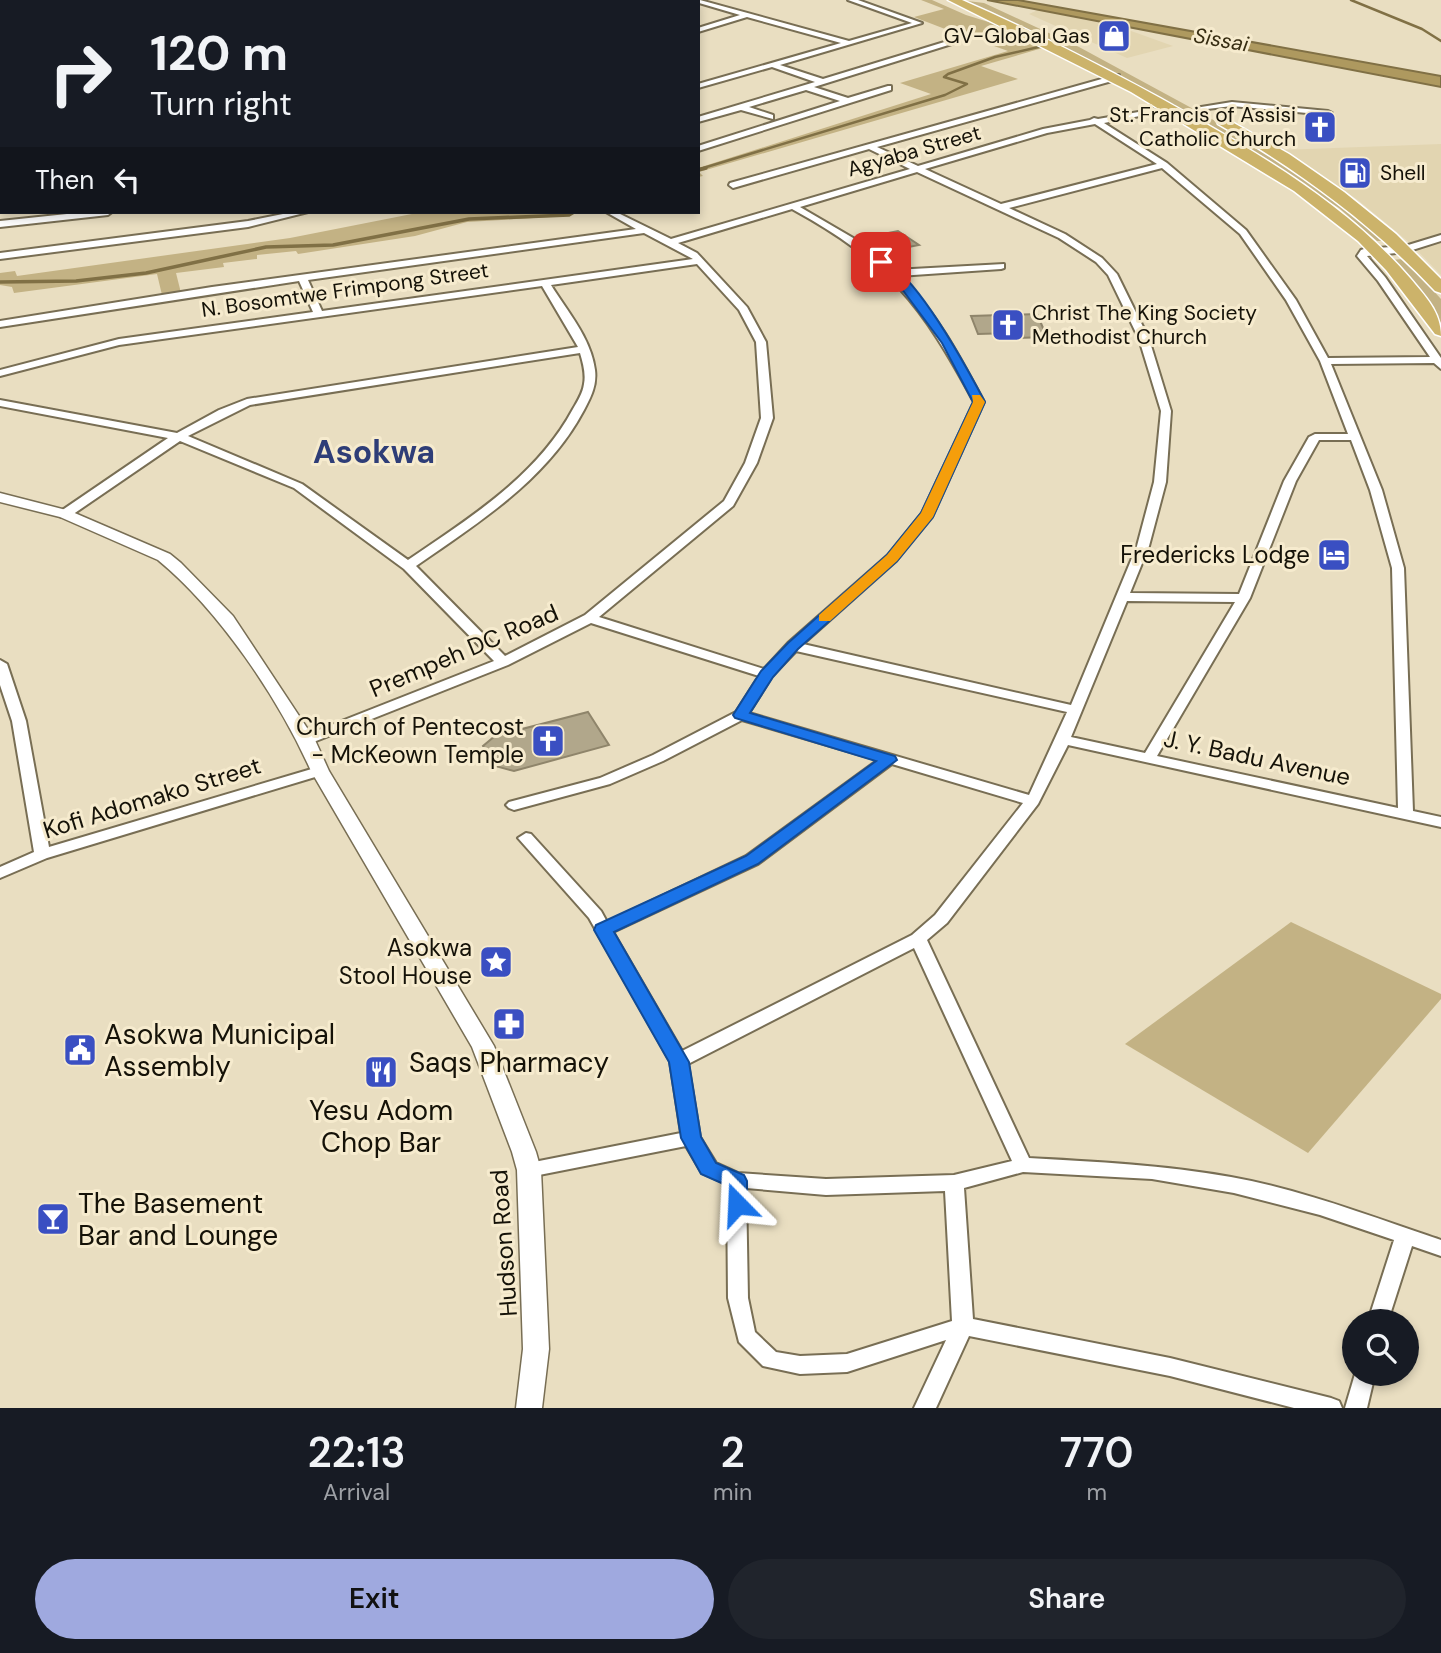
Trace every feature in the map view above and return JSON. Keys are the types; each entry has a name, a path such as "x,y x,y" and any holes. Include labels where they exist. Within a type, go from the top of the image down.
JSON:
{"highway":[{"path":"953,0 1048,42 1121,69 1170,108 1293,183 1336,215 1377,251 1416,296 1441,331"},
{"path":"987,2 1077,43"},
{"path":"1193,104 1317,177 1411,247 1441,288"}],"street":[{"path":"700,85 919,23 851,0"},
{"path":"700,2 848,42"},
{"path":"700,29 747,15"},
{"path":"700,119 954,42"},
{"path":"772,65 823,82"},
{"path":"733,185 1121,69"},
{"path":"806,87 848,101"},
{"path":"700,148 888,88"},
{"path":"1193,104 1232,104 1328,113"},
{"path":"741,107 770,117"},
{"name":"Agyaba Street","path":"672,242 1046,131 1170,108"},
{"path":"1094,120 1164,165 1243,232 1291,300 1325,361 1376,490 1398,568 1406,814"},
{"path":"679,1062 918,939 941,919 1034,801 1063,740 1143,545 1161,470 1166,411 1144,339 1112,274 1100,260 1062,236 868,146"},
{"path":"1002,207 1164,165"},
{"path":"514,805 605,781 658,758 741,715 767,674 793,646 892,558 928,514 979,402 947,342 895,273 848,237 792,206"},
{"path":"0,224 90,214"},
{"path":"0,256 248,224 295,214"},
{"name":"Prempeh DC Road","path":"306,740 503,662 590,618 729,503 751,464 767,418 761,342 743,309 699,261 672,242 614,214"},
{"path":"0,324 302,278 647,230"},
{"path":"1439,363 1382,279 1362,256 1364,252 1411,247 1441,238"},
{"path":"1411,247 1441,252"},
{"name":"N. Bosomtwe Frimpong Street","path":"0,373 119,342 699,261"},
{"path":"895,273 1001,267"},
{"path":"302,278 319,314"},
{"path":"408,566 474,520 546,457 575,420 590,384 584,349 544,282"},
{"path":"65,514 221,412 247,402 584,349"},
{"path":"1325,361 1439,363"},
{"path":"0,403 181,437 298,486 408,566 503,662"},
{"path":"1149,758 1244,598 1290,481 1315,437 1355,437"},
{"name":"Hudson Road","path":"0,497 65,514 164,557 227,619 306,740 320,771 483,1046 529,1170 536,1349 529,1408"},
{"path":"1122,597 1244,598"},
{"path":"590,618 767,674"},
{"path":"793,646 1075,710"},
{"path":"0,664 19,721 42,854"},
{"path":"741,715 1034,801"},
{"name":"J. Y. Badu Avenue","path":"1063,740 1441,822"},
{"path":"603,930 752,860 889,760"},
{"name":"Kofi Adomako Street","path":"0,873 42,854 320,771"},
{"path":"526,838 595,915 679,1062 691,1138 709,1168 736,1181 826,1187 954,1183 1023,1165 1152,1172 1234,1185 1321,1207 1441,1248"},
{"path":"918,939 1023,1165"},
{"path":"529,1170 691,1138"},
{"path":"736,1181 738,1298 746,1336 770,1360 800,1366 847,1363 963,1326 1170,1367 1331,1408"},
{"path":"925,1408 963,1326 954,1183"},
{"path":"1382,1309 1405,1236"},
{"path":"1356,1408 1362,1386"}],"shaded area":[{"path":"921,0 932,0 966,15 1011,29 1046,47 981,66 1018,79 700,172 700,167 931,94 900,83 1008,51 994,46 1007,41 983,35 958,34 914,17 944,9"},
{"path":"959,0 984,3 1079,47 1210,118 1303,173 1390,241 1377,241 1339,208 1242,147"},
{"name":"GV-Global Gas","path":"1038,10 1120,27 1173,46 1127,58 1029,14"},
{"path":"1441,144 1441,275 1410,243 1358,200 1281,150"},
{"path":"412,214 574,214 467,222 415,236 298,254 296,251 257,255 257,259 223,263 224,267 176,273 181,293 162,295 157,274 14,293 12,287 0,285 0,273 15,271 17,276 290,238"},
{"path":"1404,259 1441,299 1441,323 1390,260"},
{"path":"1291,922 1441,994 1441,999 1308,1153 1125,1044"}],"water":[{"name":"Sissai","path":"987,0 1018,0 1441,76 1441,87"}],"building":[{"path":"898,231 919,245 893,250 873,236"},
{"name":"Christ The King Society Methodist Church","path":"1037,314 1047,337 1014,338 1012,333 978,334 971,316"},
{"name":"Church of Pentecost - McKeown Temple","path":"588,712 609,745 514,771 495,766 483,746 495,736"}],"waterway":[{"path":"1351,0 1422,29 1441,41"},
{"path":"700,169 945,95 967,84 944,77 948,74 995,57 1043,46"},
{"path":"700,170 706,168"},
{"path":"0,282 76,281 146,273 266,247 333,245 469,219 571,214"}],"slow traffic":[{"path":"824,618 892,558 928,514 979,402 976,397"}],"place":[{"name":"GV-Global Gas","path":"1114,36"},
{"name":"St. Francis of Assisi Catholic Church","path":"1320,127"},
{"name":"Shell","path":"1355,173"},
{"name":"Christ The King Society Methodist Church","path":"1008,325"},
{"name":"Fredericks Lodge","path":"1334,555"},
{"name":"Church of Pentecost - McKeown Temple","path":"548,741"},
{"name":"Asokwa Stool House","path":"496,962"},
{"name":"Saqs Pharmacy","path":"509,1024"},
{"name":"Asokwa Municipal Assembly","path":"80,1050"},
{"name":"Yesu Adom Chop Bar","path":"381,1072"},
{"name":"The Basement Bar and Lounge","path":"53,1219"}],"district":[{"name":"Asokwa","path":"374,452"}],"route":[{"path":"737,1204 736,1181 709,1168 691,1138 679,1062 603,930 752,860 889,760 741,715 767,674 793,646 892,558 928,514 979,402 947,342 922,306 895,273 881,262"}]}
